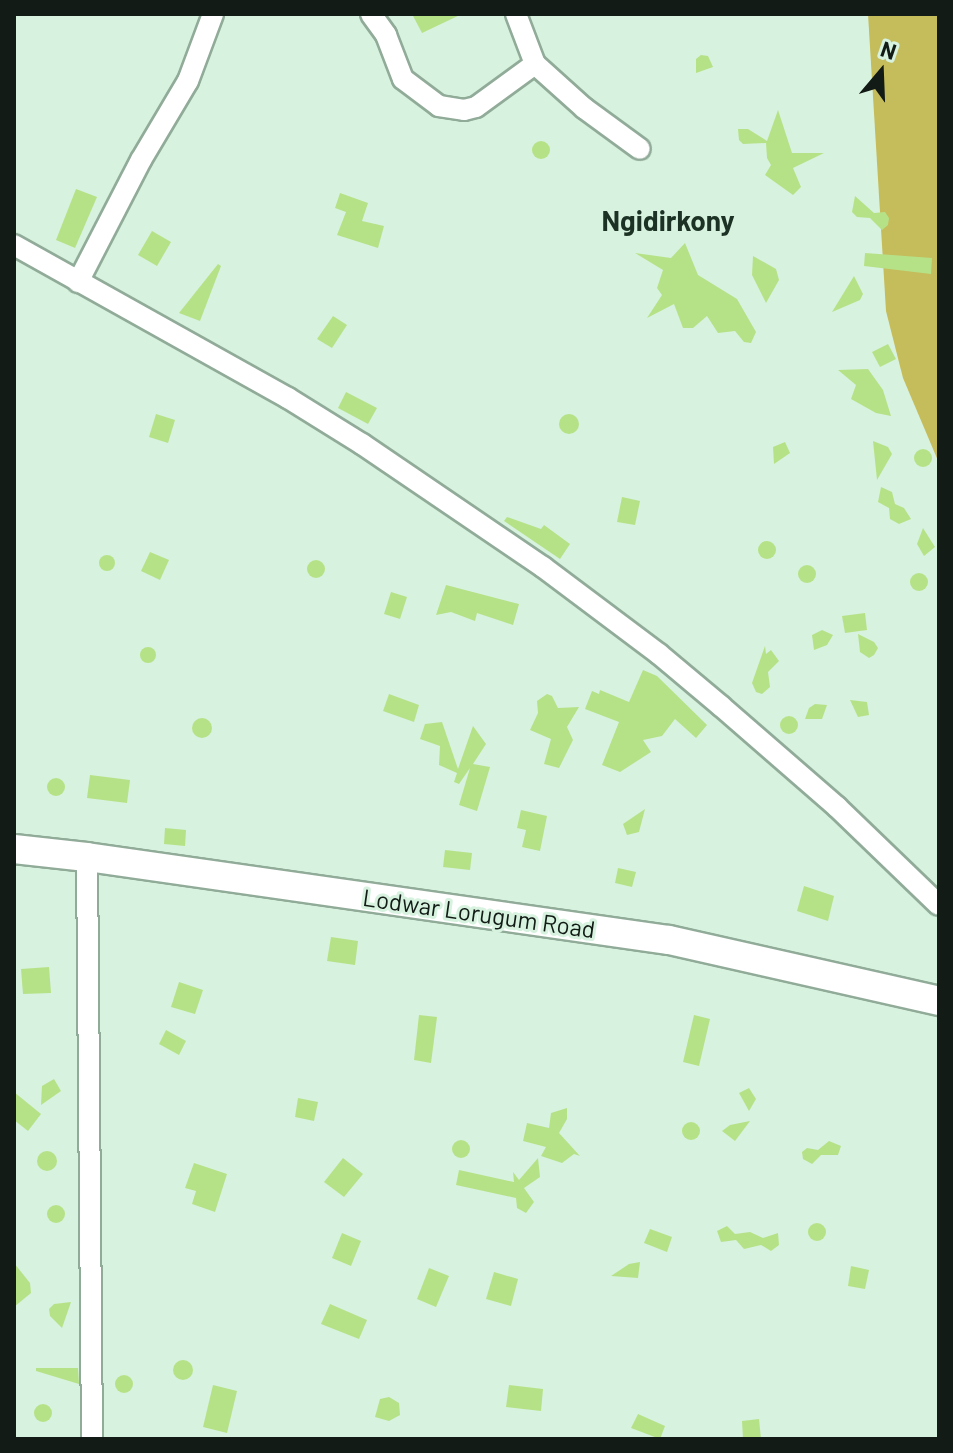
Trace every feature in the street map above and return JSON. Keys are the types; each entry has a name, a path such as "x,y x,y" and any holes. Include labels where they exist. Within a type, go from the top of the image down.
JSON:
{"main road":[{"name":"Lodwar Lorugum Road","path":"14,849 669,940 939,1001"}],"street":[{"path":"78,282 141,160 188,81 213,14"},
{"path":"371,14 386,35 403,79 439,106 464,110 476,107 535,64"},
{"path":"516,14 535,64 584,108 640,149"},
{"path":"14,245 313,413 543,567 680,671 837,807 939,905"},
{"path":"87,857 92,1439"}],"shaded area":[{"path":"868,14 939,14 939,463 903,378 886,311"}],"building":[{"path":"412,14 462,14 422,33"},
{"path":"701,55 708,56 713,67 696,73 696,59"},
{"path":"778,110 792,153 824,153 793,168 801,187 793,195 765,175 771,165 766,143 743,144 739,140 738,129 748,129 767,141"},
{"path":"537,141 545,141 550,150 548,157 537,159 532,154 532,146"},
{"path":"76,189 97,197 75,248 56,240"},
{"path":"340,193 368,203 362,221 384,226 378,248 337,235 346,212 335,208"},
{"path":"855,196 874,213 885,212 889,218 888,225 882,230 870,218 857,217 852,212"},
{"path":"152,231 171,242 157,266 138,255"},
{"path":"685,243 698,275 737,299 756,332 751,343 744,342 735,331 718,333 707,316 693,328 683,328 674,304 647,318 662,295 657,288 663,270 635,253 671,258"},
{"path":"865,253 932,258 931,274 864,266"},
{"path":"753,256 776,269 779,280 766,303 752,275"},
{"path":"218,264 221,266 200,321 179,313"},
{"path":"854,276 863,294 860,300 832,312"},
{"path":"333,316 347,325 332,348 317,339"},
{"path":"888,344 896,359 880,367 872,352"},
{"path":"868,369 883,390 891,416 876,413 851,399 856,385 838,370"},
{"path":"346,392 377,408 368,424 338,408"},
{"path":"156,414 175,420 168,443 149,437"},
{"path":"569,414 576,417 579,424 576,431 569,434 562,431 559,424 562,417"},
{"path":"873,441 888,447 892,454 877,480"},
{"path":"785,442 790,453 774,464 773,447"},
{"path":"923,449 932,458 923,467 914,458"},
{"path":"881,487 892,492 895,504 904,508 911,519 899,524 890,519 889,508 878,502"},
{"path":"622,497 640,501 635,525 617,522"},
{"path":"507,517 541,529 544,525 570,544 560,559 504,521"},
{"path":"923,528 935,547 924,556 917,544"},
{"path":"767,541 776,550 767,559 758,550"},
{"path":"150,552 169,560 160,580 141,571"},
{"path":"104,555 110,555 115,563 113,569 104,571 99,566 99,560"},
{"path":"312,560 320,560 325,569 323,576 312,578 307,573 307,565"},
{"path":"807,565 816,574 807,583 798,574"},
{"path":"919,573 928,582 919,591 910,582"},
{"path":"446,585 519,604 513,625 477,613 475,621 451,612 436,615"},
{"path":"391,592 407,597 400,619 384,614"},
{"path":"865,613 867,630 845,633 842,616"},
{"path":"822,630 833,635 827,645 814,650 812,635"},
{"path":"858,634 874,642 878,648 869,658 860,652"},
{"path":"765,646 766,654 771,650 779,661 768,672 770,687 762,694 756,692 752,683"},
{"path":"145,647 151,647 156,655 154,661 145,663 140,658 140,652"},
{"path":"643,670 657,676 707,725 696,738 675,719 662,736 643,740 651,752 620,772 602,765 619,722 585,709 592,691 599,694 600,690 629,702"},
{"path":"389,694 419,705 414,722 383,711"},
{"path":"547,694 552,696 558,708 579,707 567,727 573,740 559,768 544,764 551,739 530,730 538,713 537,701"},
{"path":"850,700 867,702 869,715 858,717"},
{"path":"815,704 827,705 822,719 805,719 809,708"},
{"path":"789,716 798,725 789,734 780,725"},
{"path":"202,718 209,721 212,728 209,735 202,738 195,735 192,728 195,721"},
{"path":"442,722 458,769 473,726 486,744 473,764 490,767 477,811 459,805 470,768 459,784 454,782 457,773 439,765 440,746 420,739 425,724"},
{"path":"90,775 130,780 127,803 87,798"},
{"path":"56,778 65,787 56,796 47,787"},
{"path":"645,809 639,832 627,835 623,824"},
{"path":"521,810 547,816 540,851 522,847 526,830 517,828"},
{"path":"165,828 186,830 185,846 164,844"},
{"path":"445,850 472,853 470,870 443,867"},
{"path":"618,868 636,872 632,887 615,883"},
{"path":"804,886 834,896 828,921 797,911"},
{"path":"331,937 358,941 355,965 327,961"},
{"path":"49,967 51,993 23,994 21,969"},
{"path":"179,982 203,990 195,1014 171,1007"},
{"path":"419,1015 437,1017 431,1063 414,1060"},
{"path":"694,1015 710,1019 699,1066 683,1062"},
{"path":"166,1030 186,1041 179,1055 159,1044"},
{"path":"54,1079 61,1091 41,1105 42,1086"},
{"path":"749,1088 756,1099 749,1111 739,1093"},
{"path":"14,1092 41,1114 28,1131 14,1120"},
{"path":"298,1098 318,1102 314,1121 295,1117"},
{"path":"567,1108 567,1119 559,1133 580,1156 574,1154 562,1163 541,1156 546,1147 523,1141 527,1123 549,1128 551,1113"},
{"path":"750,1121 735,1141 722,1131 730,1125"},
{"path":"691,1122 700,1131 691,1140 682,1131"},
{"path":"461,1140 470,1149 461,1158 452,1149"},
{"path":"829,1141 841,1146 838,1155 821,1155 812,1164 803,1159 802,1152 807,1148 818,1150"},
{"path":"47,1151 54,1154 57,1161 54,1168 47,1171 40,1168 37,1161 40,1154"},
{"path":"343,1158 363,1174 344,1197 324,1182"},
{"path":"538,1158 540,1177 524,1188 534,1202 526,1213 517,1208 516,1198 456,1185 459,1170 514,1182 513,1172 519,1180"},
{"path":"194,1163 227,1174 215,1212 192,1204 196,1191 185,1188"},
{"path":"52,1205 60,1205 65,1214 63,1221 52,1223 47,1218 47,1210"},
{"path":"817,1223 826,1232 817,1241 808,1232"},
{"path":"727,1226 735,1234 750,1232 763,1238 778,1233 779,1245 771,1251 761,1245 744,1249 736,1240 721,1242 717,1231"},
{"path":"650,1229 672,1237 667,1252 644,1243"},
{"path":"342,1233 361,1241 351,1266 332,1258"},
{"path":"640,1262 638,1278 611,1276 629,1264"},
{"path":"14,1263 30,1283 31,1293 14,1307"},
{"path":"851,1266 869,1270 865,1289 848,1286"},
{"path":"429,1268 449,1276 436,1307 417,1299"},
{"path":"494,1272 518,1279 511,1306 486,1299"},
{"path":"71,1302 62,1328 50,1316 49,1309 54,1304"},
{"path":"330,1304 367,1320 359,1339 321,1324"},
{"path":"179,1360 187,1360 193,1370 187,1380 179,1380 173,1374 173,1366"},
{"path":"36,1368 78,1368 79,1384 36,1371"},
{"path":"120,1375 128,1375 133,1384 131,1391 120,1393 115,1388 115,1380"},
{"path":"213,1385 237,1391 227,1433 203,1427"},
{"path":"509,1385 543,1389 541,1411 506,1407"},
{"path":"389,1397 399,1403 400,1415 389,1421 375,1417 380,1399"},
{"path":"43,1404 52,1413 43,1422 34,1413"},
{"path":"638,1414 665,1426 660,1439 631,1428"},
{"path":"759,1419 761,1439 743,1439 742,1421"}],"district":[{"name":"Ngidirkony","path":"668,220"}]}
